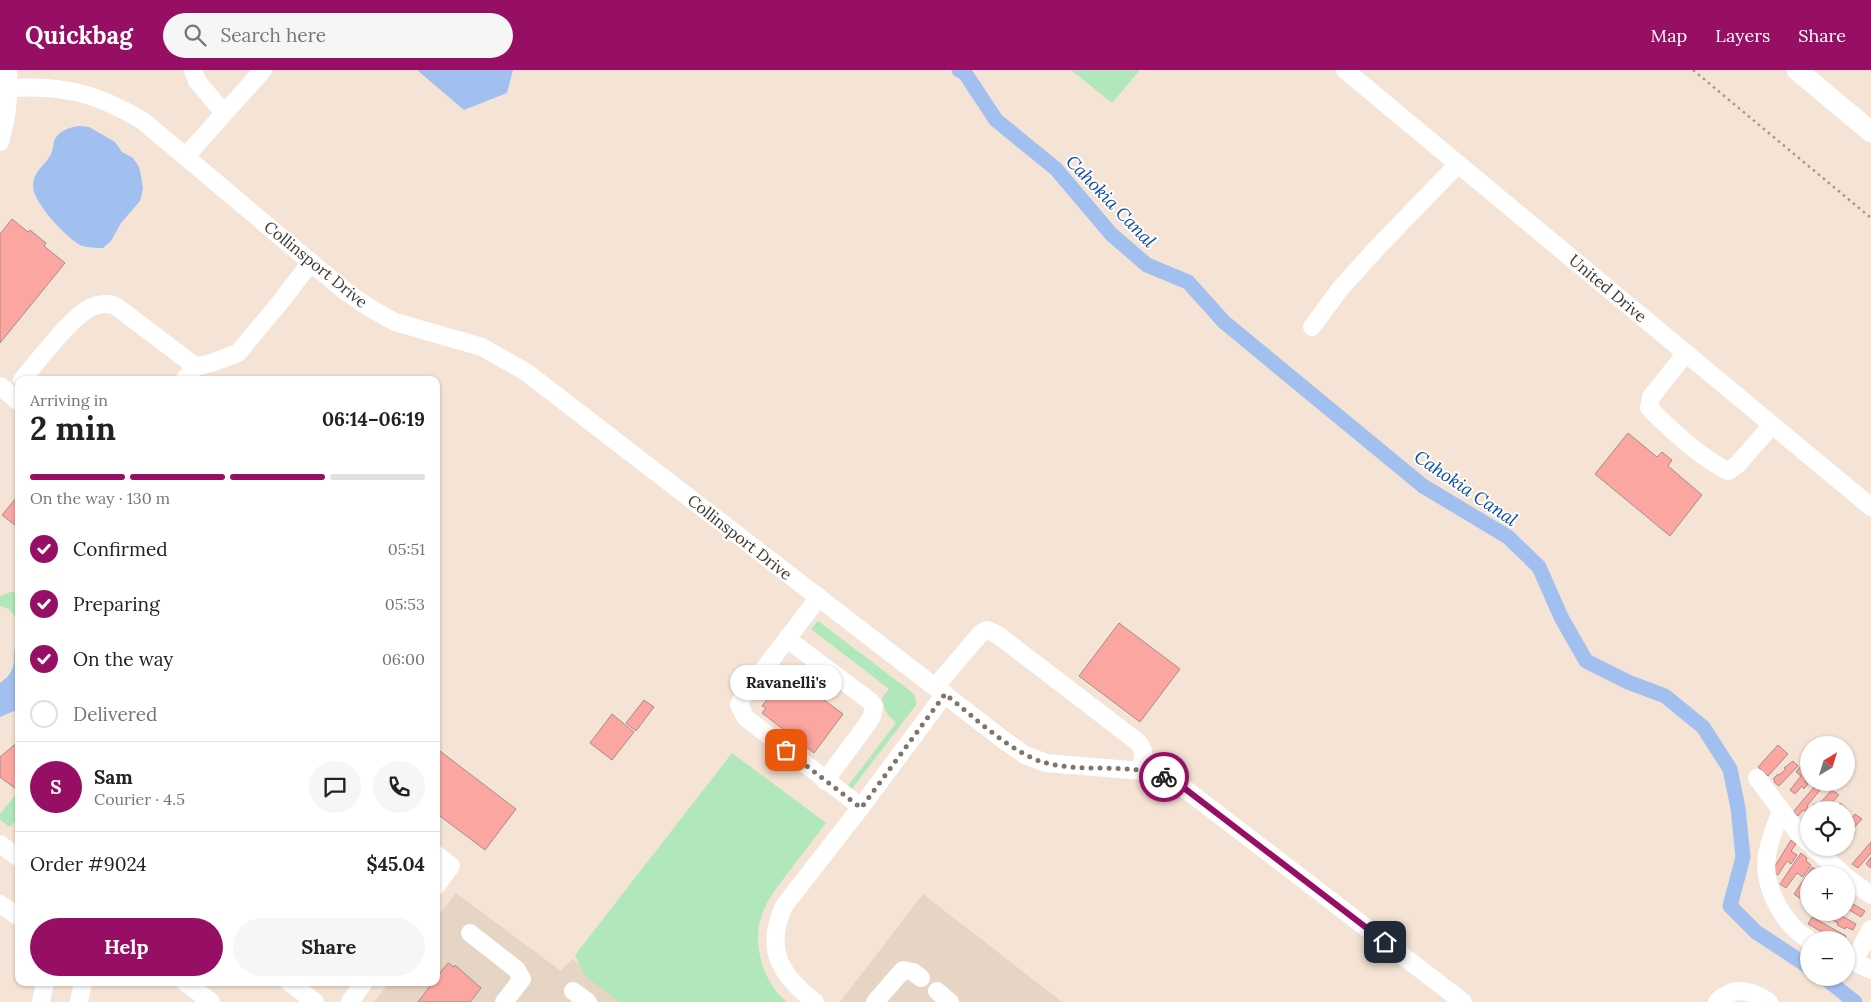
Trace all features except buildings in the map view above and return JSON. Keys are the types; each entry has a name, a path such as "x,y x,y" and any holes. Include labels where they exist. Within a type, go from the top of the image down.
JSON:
{"main road":[{"path":"1797,70 1871,132"}],"street":[{"path":"0,142 8,108 8,70"},
{"path":"194,70 197,80 224,113"},
{"path":"186,156 263,70"},
{"name":"United Drive","path":"1345,70 1871,506"},
{"name":"Collinsport Drive","path":"9,88 52,87 75,91 99,98 143,121 345,291 395,322 482,347 526,372 1005,741 1032,758 1046,763 1142,771 1159,775 1184,788 1463,1002"},
{"path":"1312,326 1340,289 1376,249 1458,164"},
{"path":"188,374 238,353 311,262"},
{"path":"25,376 68,326 87,309 106,304 113,304 191,363 188,374"},
{"path":"1686,353 1651,397 1650,408 1661,420 1715,465 1728,471 1737,465 1772,424"},
{"path":"819,597 742,698 739,705 746,718 861,808"},
{"path":"815,1002 796,987 778,961 776,948 778,924 784,906 861,808 981,633 987,630 998,635 1139,743 1143,750 1142,771"},
{"path":"787,639 870,700 874,706 868,723 825,781"},
{"path":"1757,778 1800,836"},
{"path":"1781,811 1766,856 1768,879 1783,914 1800,933"},
{"path":"0,844 15,855"},
{"path":"1823,856 1834,866"},
{"path":"440,857 451,866 440,881"},
{"path":"1855,883 1871,895"},
{"path":"0,904 15,914"},
{"path":"1855,952 1871,929"},
{"path":"470,933 516,969 522,979 504,1002"},
{"path":"1855,962 1871,970"},
{"path":"875,1002 903,970 913,972 921,978"},
{"path":"41,1002 44,986"},
{"path":"79,1002 82,986"},
{"path":"190,986 211,1002"},
{"path":"294,986 314,1002"},
{"path":"350,1002 361,986"},
{"path":"573,991 588,1002"},
{"path":"937,991 950,1002"},
{"path":"1717,1002 1724,994 1736,991 1757,994 1769,1002"}],"path":[{"path":"1693,70 1871,218"}],"shaded area":[{"path":"456,893 561,971 572,959 628,1002 374,1002 387,986 440,986 440,914"},
{"path":"923,894 1062,1002 840,1002"}],"green space":[{"path":"1071,70 1140,70 1112,103"},
{"path":"14,592 15,616 9,609 0,606 0,596"},
{"path":"818,621 913,693 916,699 916,705 851,790 847,787 896,723 886,712 882,698 889,689 811,629"},
{"path":"732,753 826,823 768,901 760,922 758,946 763,966 774,988 787,1002 620,1002 585,976 575,955"},
{"path":"15,795 15,821 10,827 0,820 0,814"}],"water":[{"path":"417,70 513,70 507,93 464,110"},
{"path":"72,127 89,127 115,142 122,152 133,158 139,167 141,176 143,189 140,201 121,223 111,241 103,248 85,247 74,241 51,218 34,192 35,176 50,156 54,141 58,135"},
{"path":"15,650 15,711 0,717 0,683 7,677 13,666"}],"waterway":[{"name":"Cahokia Canal","path":"959,70 965,73 996,120 1056,169 1111,234 1147,265 1188,282 1224,322 1423,486 1508,537 1539,567 1561,617 1586,661 1628,682 1665,696 1703,727 1730,769 1738,808 1743,857 1730,906 1756,932 1800,961"},
{"name":"Cahokia Canal","path":"1835,986 1855,1002"}],"way so far":[{"path":"786,750 861,808 945,694 1025,755 1046,763 1142,771 1164,777"}],"place":[{"name":"Ravanelli's","path":"786,750"}],"route":[{"path":"1164,777 1184,788 1385,942"}]}
